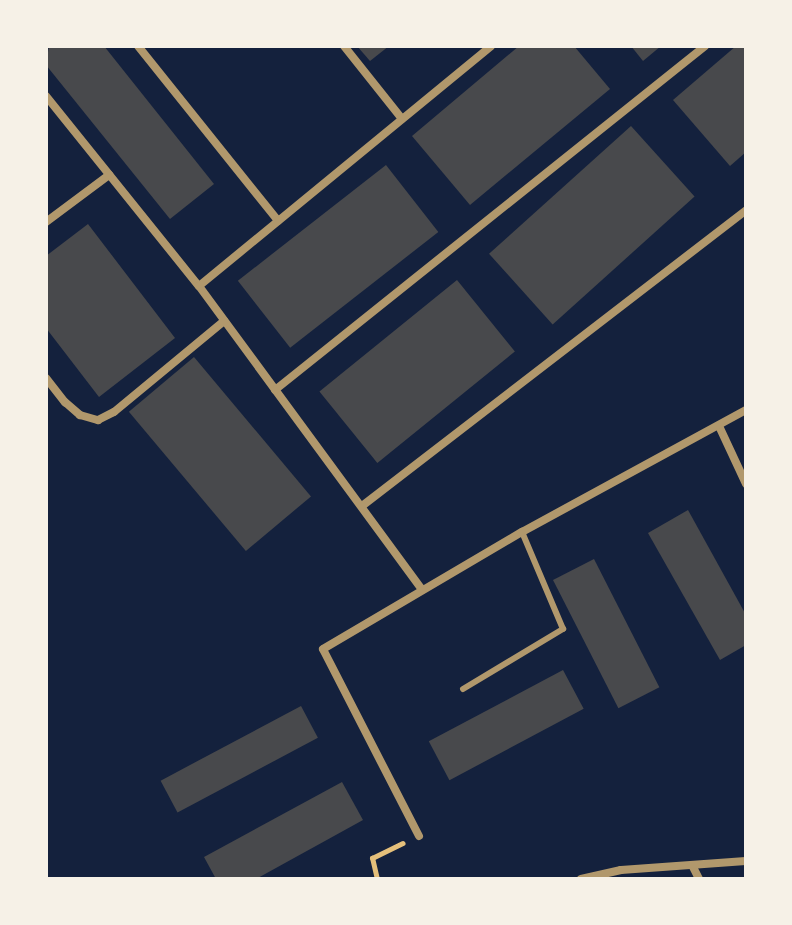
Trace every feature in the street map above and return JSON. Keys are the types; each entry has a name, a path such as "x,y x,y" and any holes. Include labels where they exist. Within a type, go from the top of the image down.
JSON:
{"street":[{"path":"138,46 278,221"},
{"path":"344,46 402,119"},
{"path":"199,286 491,46"},
{"path":"275,390 705,46"},
{"path":"46,96 199,286 422,590"},
{"path":"46,222 109,175"},
{"path":"362,506 746,210"},
{"path":"46,378 80,415 98,420 114,412 224,321"},
{"path":"419,836 323,649 522,532 746,410"},
{"path":"719,426 746,484"},
{"path":"581,879 621,870 746,861"},
{"path":"693,867 699,879"}],"lane":[{"path":"463,689 563,629 522,532"}],"path":[{"path":"377,879 372,858 419,836"}],"building":[{"path":"49,46 104,46 214,184 170,219 46,65"},
{"path":"357,46 389,46 370,61"},
{"path":"519,46 574,46 610,89 470,205 412,136"},
{"path":"631,46 661,46 643,61"},
{"path":"736,46 746,46 746,152 730,166 673,100"},
{"path":"631,126 695,197 553,324 489,254"},
{"path":"386,165 438,232 290,348 238,281"},
{"path":"88,224 175,338 99,397 46,328 46,256"},
{"path":"457,280 515,351 377,463 319,391"},
{"path":"194,357 311,496 246,551 129,412"},
{"path":"688,510 746,615 746,645 720,660 648,533"},
{"path":"594,559 659,687 618,708 553,580"},
{"path":"563,670 584,709 449,780 429,741"},
{"path":"301,706 318,738 178,812 161,781"},
{"path":"342,782 363,820 256,879 216,879 204,857"}]}
